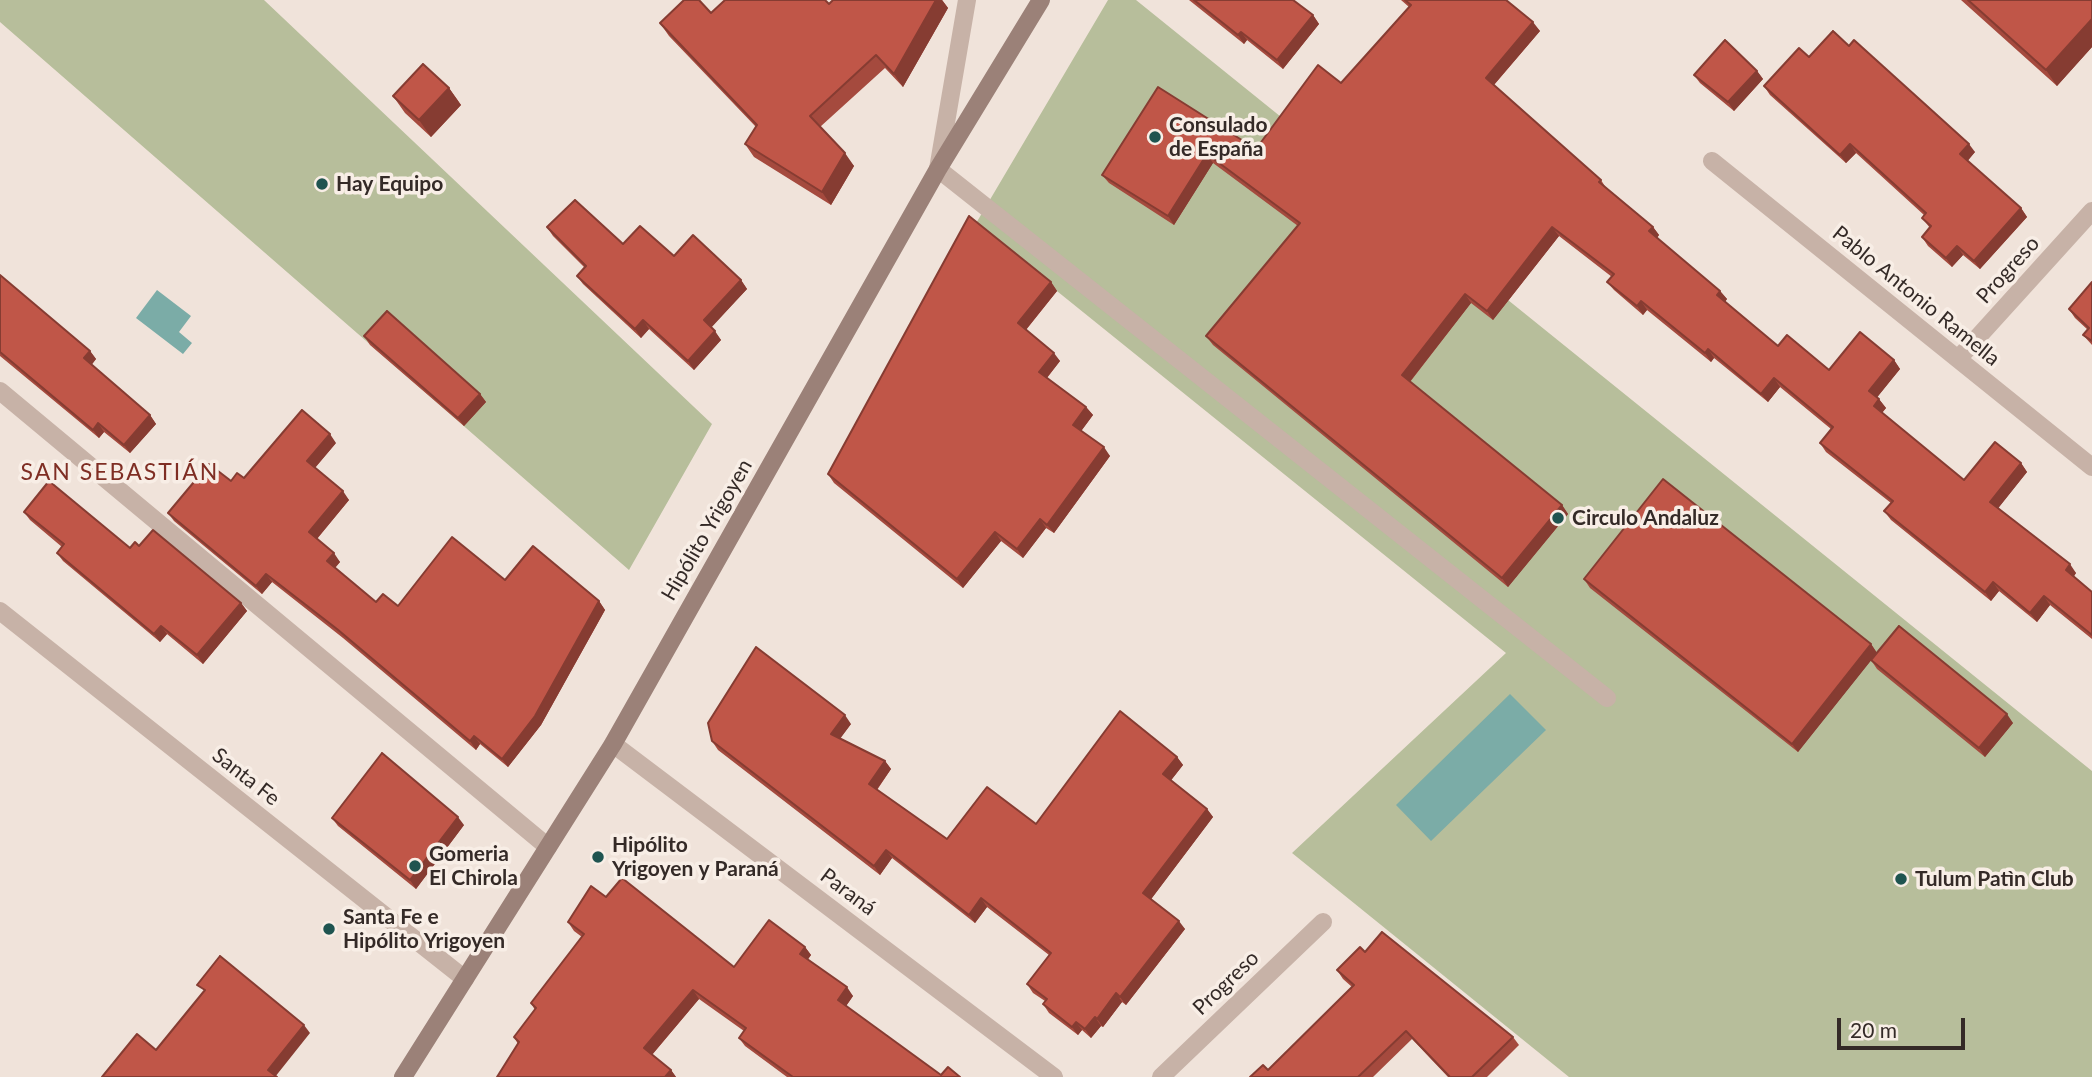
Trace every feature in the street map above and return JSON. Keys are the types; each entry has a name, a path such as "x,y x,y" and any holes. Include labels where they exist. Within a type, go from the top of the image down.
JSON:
{"main road":[{"name":"Hipólito Yrigoyen","path":"403,1077 612,744 938,169 1041,0"}],"street":[{"path":"967,0 938,169 1607,698"},
{"name":"Pablo Antonio Ramella","path":"1712,161 2092,467"},
{"name":"Progreso","path":"1958,359 2092,211"},
{"path":"0,391 548,847"},
{"name":"Santa Fe","path":"0,611 465,979"},
{"name":"Paraná","path":"612,744 1054,1077"},
{"name":"Progreso","path":"1161,1077 1323,922"}],"green space":[{"name":"Hay Equipo","path":"0,0 264,0 712,424 629,570 0,22"},
{"name":"Circulo Andaluz","path":"1108,0 1136,0 2092,771 2092,1077 1569,1077 1292,853 1506,653 975,225"}],"water":[{"path":"157,290 191,316 179,332 192,343 183,354 136,318"},
{"path":"1510,694 1546,730 1431,841 1396,805"}],"building":[{"path":"684,0 699,0 711,13 725,0 825,0 829,4 833,0 936,0 894,74 876,55 810,116 845,153 822,192 745,144 757,125 660,23"},
{"path":"1194,0 1293,0 1313,15 1277,60 1241,32 1238,35"},
{"path":"1405,0 1506,0 1533,22 1486,78 1601,180 1599,182 1653,227 1649,231 1720,291 1717,295 1778,346 1787,335 1829,370 1860,332 1894,360 1869,391 1879,399 1874,406 1964,480 1995,442 2021,463 1990,502 2070,564 2066,570 2092,592 2092,635 2044,596 2030,613 1993,582 1985,592 1884,511 1893,501 1820,443 1833,427 1774,378 1761,394 1708,349 1705,353 1641,301 1637,306 1607,282 1614,274 1552,227 1487,311 1465,294 1402,375 1562,505 1502,578 1206,336 1300,223 1207,154 1168,216 1102,175 1158,87 1256,149 1318,65 1341,83 1411,5"},
{"path":"1968,0 2092,0 2092,19 2046,70"},
{"path":"1833,31 1849,46 1854,40 1969,144 1960,154 2021,208 1974,261 1957,246 1946,258 1922,237 1931,226 1922,218 1926,213 1850,144 1840,155 1764,86 1799,48 1809,57"},
{"path":"1725,40 1757,71 1728,102 1694,75"},
{"path":"423,64 449,88 419,120 393,96"},
{"path":"575,200 623,244 640,226 674,256 693,235 741,280 704,320 715,331 688,361 643,320 635,329 577,276 586,266 547,227"},
{"path":"969,216 1051,282 1018,323 1054,353 1039,372 1086,407 1073,425 1104,447 1047,525 1040,519 1017,549 995,532 957,579 828,474"},
{"path":"0,275 90,351 84,358 150,415 124,445 98,423 93,430 0,352"},
{"path":"2092,282 2092,341 2083,335 2089,328 2069,309"},
{"path":"387,311 480,394 458,418 364,336"},
{"path":"302,410 330,434 307,461 343,491 309,532 334,553 327,561 376,602 383,594 398,606 452,537 505,580 533,546 599,601 535,716 502,759 474,736 470,741 337,629 266,574 256,586 168,513 209,464 231,481 237,473 244,478"},
{"path":"1663,479 1871,644 1792,744 1584,579"},
{"path":"49,481 130,548 135,542 139,546 153,530 241,603 197,655 161,626 154,634 57,553 64,544 24,512"},
{"path":"1899,626 2007,714 1979,748 1871,660"},
{"path":"756,647 845,715 831,734 885,761 869,784 947,839 987,787 1036,824 1120,711 1177,757 1163,774 1207,809 1143,893 1179,921 1120,997 1116,993 1097,1019 1095,1017 1085,1029 1076,1022 1072,1027 1043,1004 1047,999 1027,984 1051,953 981,898 969,915 886,850 874,866 712,741 708,723"},
{"path":"382,753 458,817 410,880 332,818"},
{"path":"622,878 734,967 769,920 805,947 800,954 847,987 838,1000 941,1075 948,1067 960,1077 793,1077 739,1038 746,1028 693,990 644,1048 671,1070 665,1077 497,1077 519,1042 514,1037 536,1008 531,1003 584,934 568,922 591,886 606,897"},
{"path":"1382,932 1513,1037 1472,1077 1450,1077 1406,1031 1358,1077 1250,1077 1263,1065 1268,1070 1354,985 1337,970 1360,947 1365,952"},
{"path":"220,956 304,1025 268,1070 277,1077 102,1077 137,1034 156,1050 205,990 197,985"}],"place":[{"name":"Consulado de España","path":"1155,137"},
{"name":"Hay Equipo","path":"322,184"},
{"name":"Circulo Andaluz","path":"1558,518"},
{"name":"Hipólito Yrigoyen y Paraná","path":"598,857"},
{"name":"Gomeria El Chirola","path":"415,866"},
{"name":"Tulum Patìn Club","path":"1901,879"},
{"name":"Santa Fe e Hipólito Yrigoyen","path":"329,929"}],"district":[{"name":"SAN SEBASTIÁN","path":"120,473"}]}
